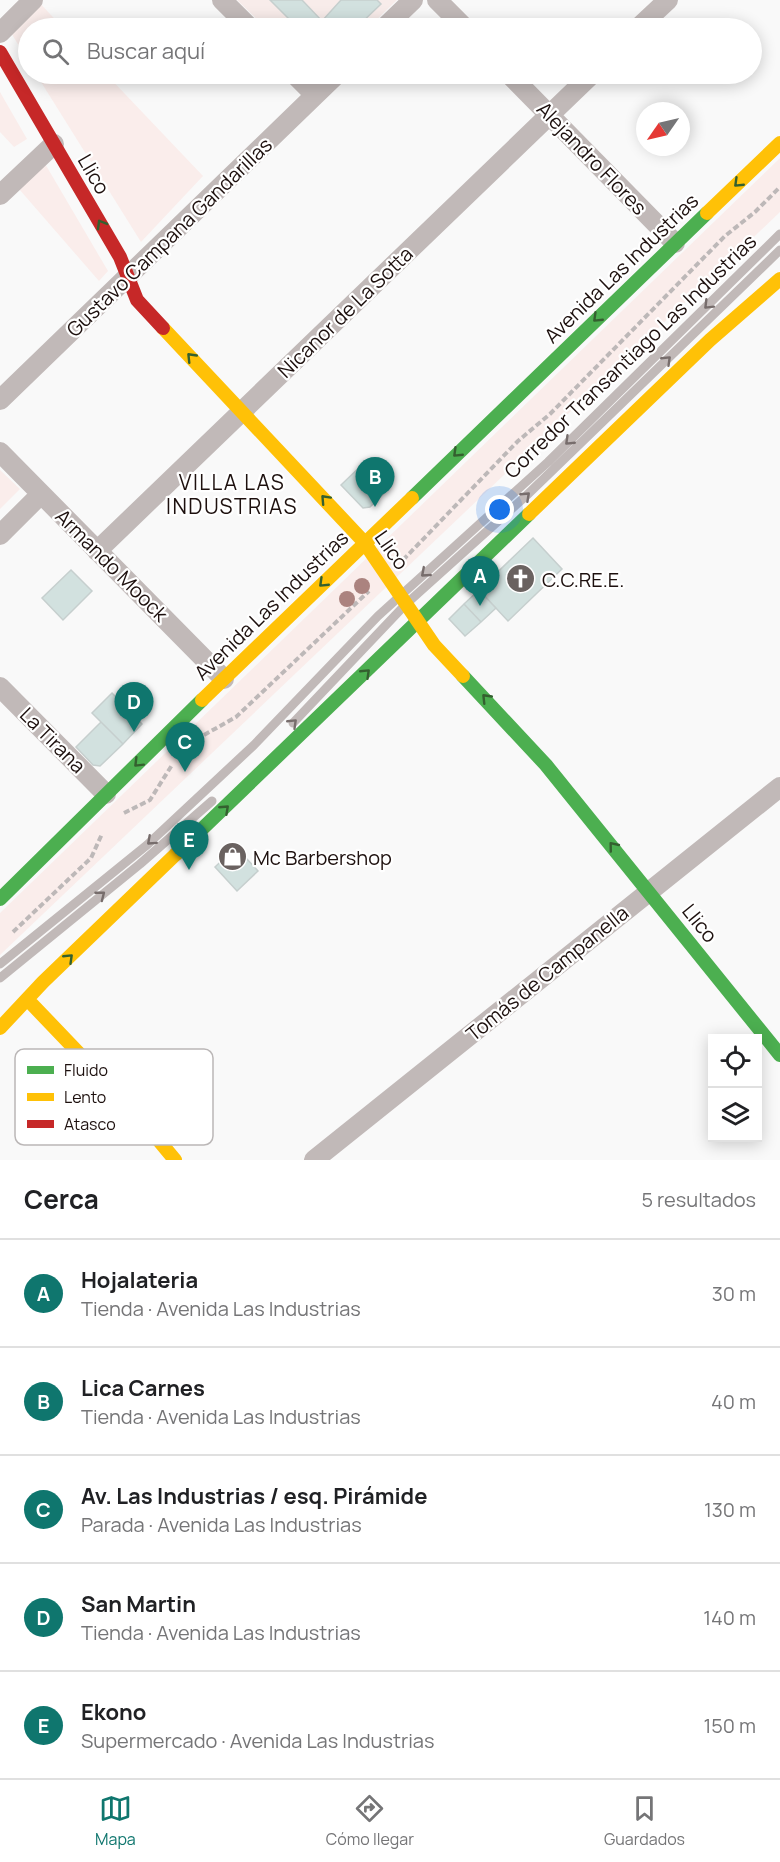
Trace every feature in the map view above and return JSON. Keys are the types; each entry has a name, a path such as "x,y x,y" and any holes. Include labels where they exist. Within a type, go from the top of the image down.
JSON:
{"main road":[{"name":"Llico","path":"0,52 18,83"},
{"name":"Llico","path":"19,84 120,257 133,292 144,308 364,542 434,645 515,730 650,891 780,1054"},
{"name":"Avenida Las Industrias","path":"0,899 364,542 780,142"},
{"path":"0,1028 27,999 702,348 780,279"},
{"path":"27,999 75,1049"},
{"path":"163,1145 175,1160"}],"street":[{"path":"0,33 33,0"},
{"path":"222,0 240,18"},
{"path":"394,18 413,0"},
{"path":"437,0 455,18"},
{"path":"649,18 668,0"},
{"path":"304,84 315,95"},
{"name":"Gustavo Campana Gandarillas","path":"0,400 327,84"},
{"name":"Alejandro Flores","path":"519,84 675,243"},
{"name":"Nicanor de La Sotta","path":"97,551 581,84"},
{"path":"0,195 54,144"},
{"name":"Armando Moock","path":"0,452 224,679"},
{"path":"0,535 41,494"},
{"name":"La Tirana","path":"0,687 106,794"},
{"name":"Tomás de Campanella","path":"314,1160 780,787"}],"lane":[{"name":"Corredor Transantiago Las Industrias","path":"282,734 402,601 556,454 780,234"},
{"name":"Corredor Transantiago Las Industrias","path":"0,964 167,827 284,717 356,637 527,495 780,250"},
{"path":"0,978 140,864 216,797"}],"shaded area":[{"path":"237,0 397,0 378,18 256,18"},
{"path":"38,1 54,18 22,18"},
{"path":"18,22 18,44 10,31"},
{"path":"42,84 116,84 203,176 141,242"},
{"path":"0,92 27,139 14,147 0,132"},
{"path":"780,158 780,212 0,955 0,913"},
{"path":"44,162 108,271 99,281 19,189"},
{"path":"0,470 20,489 0,509"}],"building":[{"path":"270,0 302,0 319,18 288,18"},
{"path":"341,0 377,0 381,4 366,18 325,18"},
{"path":"367,460 391,486 370,507 363,508 341,485"},
{"name":"C.C.RE.E.","path":"533,538 562,569 508,621 479,590"},
{"path":"71,570 92,591 63,620 42,598"},
{"path":"479,590 496,608 481,622 464,604"},
{"path":"464,604 481,622 465,636 449,619"},
{"path":"112,693 142,724 123,744 92,713"},
{"path":"101,722 123,744 100,766 93,765 76,747"},
{"path":"236,847 258,871 237,891 215,867"}],"traffic: fast":[{"path":"412,498 707,213"},
{"path":"176,854 529,514"},
{"path":"463,676 546,765 780,1055"},
{"path":"0,899 202,700"}],"traffic: slow":[{"path":"707,213 780,143"},
{"path":"529,514 710,340 780,279"},
{"path":"163,328 364,542 434,645 463,676"},
{"path":"202,700 412,498"},
{"path":"0,1028 43,982 176,854"},
{"path":"27,999 75,1049"},
{"path":"163,1145 175,1160"}],"traffic: jam":[{"path":"0,52 18,83"},
{"path":"19,84 120,257 137,300 163,328"}],"place":[{"name":"Lica Carnes","path":"375,507"},
{"name":"C.C.RE.E.","path":"521,579"},
{"name":"Hojalateria","path":"480,606"},
{"name":"San Martin","path":"134,732"},
{"name":"Av. Las Industrias / esq. Pirámide","path":"185,772"},
{"name":"Mc Barbershop","path":"232,857"},
{"name":"Ekono","path":"189,870"}],"district":[{"name":"VILLA LAS INDUSTRIAS","path":"232,494"}]}
